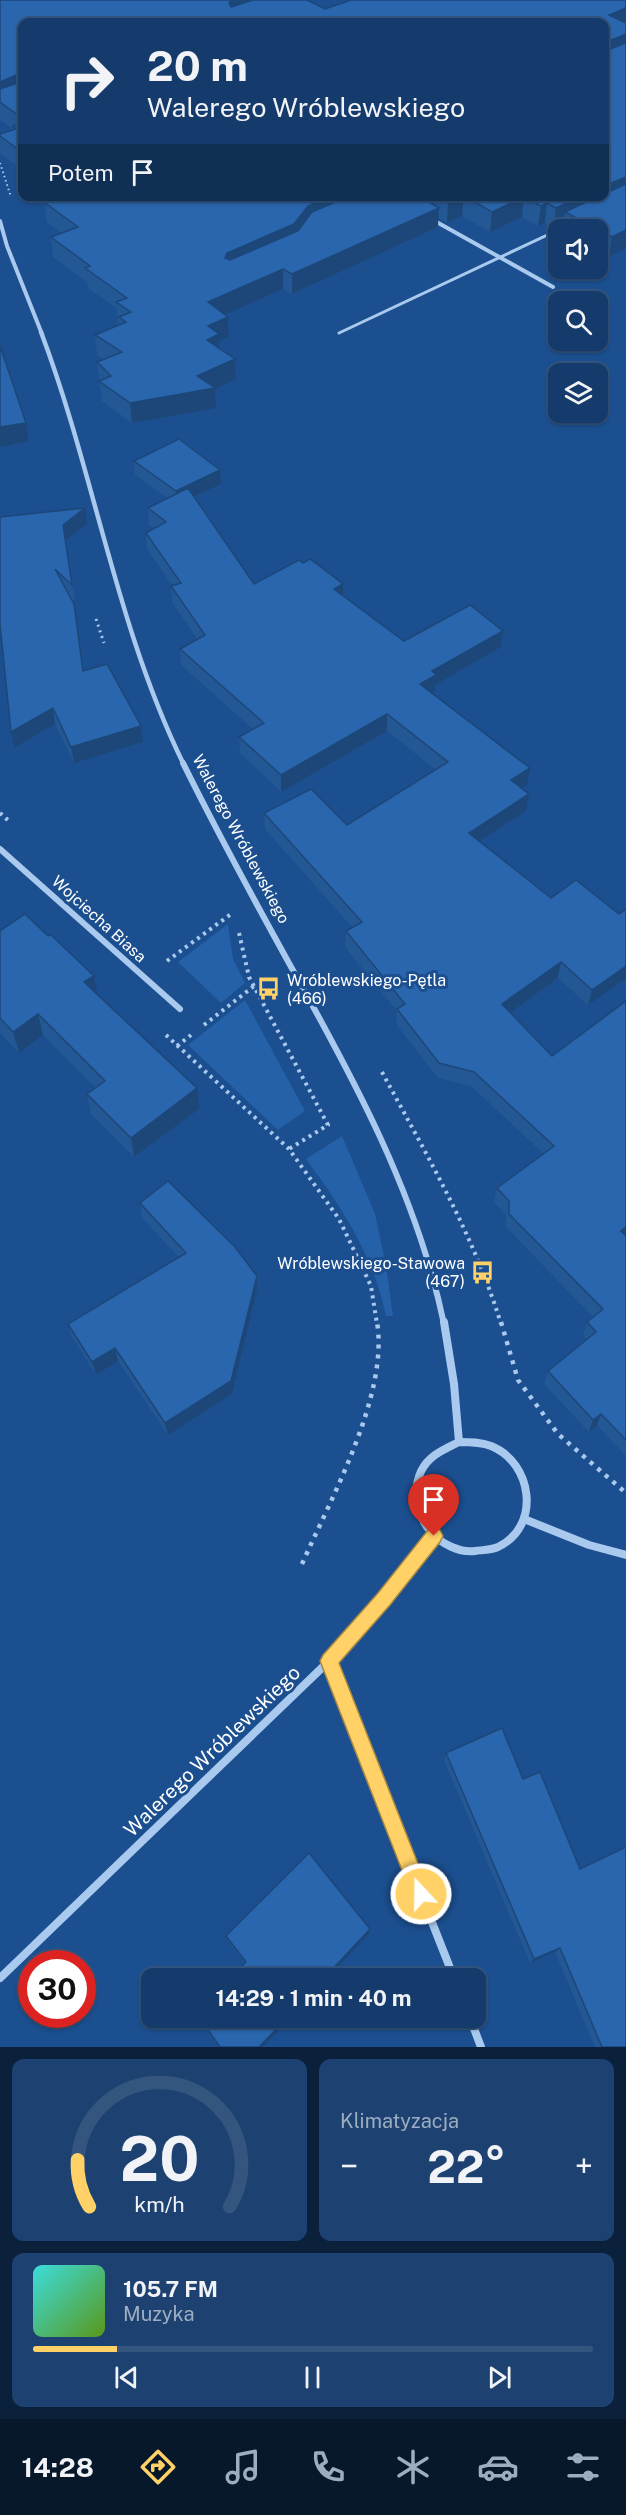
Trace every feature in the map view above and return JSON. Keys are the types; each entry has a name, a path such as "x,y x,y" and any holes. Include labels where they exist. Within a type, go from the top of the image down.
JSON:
{"street":[{"path":"430,219 553,287"},
{"name":"Walerego Wróblewskiego","path":"0,221 3,226 3,239 53,360 131,633 153,692 194,785 354,1084 415,1218 436,1287 453,1366 459,1442"},
{"name":"Wojciecha Biasa","path":"0,849 180,1009"},
{"path":"459,1442 477,1442 494,1447 520,1470 526,1486 527,1504 524,1519 514,1535 501,1546 485,1551 467,1552 449,1546 434,1536 423,1522 417,1505 416,1488 420,1471 429,1457 459,1442"},
{"path":"524,1519 589,1545 626,1555"},
{"name":"Walerego Wróblewskiego","path":"0,1978 329,1661 384,1599 434,1536"},
{"path":"329,1661 450,1968"},
{"path":"474,2028 481,2047"}],"lane":[{"path":"339,333 548,235"}],"path":[{"path":"0,163 13,201"},
{"path":"167,961 234,912 258,905"},
{"path":"203,1026 254,986"},
{"path":"164,1033 289,1149 339,1219 371,1286 379,1334 375,1381 354,1447 302,1564"},
{"path":"177,1046 194,1033"},
{"path":"380,1068 447,1194 489,1280 518,1380 558,1434 626,1493"}],"shaded area":[{"path":"228,924 233,959 245,983 221,1003 178,962"},
{"path":"245,1000 305,1111 278,1130 188,1045"},
{"path":"342,1136 375,1214 393,1316 386,1316 373,1273 355,1233 306,1159"}],"building":[{"path":"0,0 232,0 229,3 231,7 253,0 307,0 325,9 351,0 626,0 626,8 609,15 626,23 626,34 609,41 609,18 18,18 18,74 0,82"},
{"path":"626,43 626,177 609,184 609,50"},
{"path":"18,83 18,115 0,102 0,89"},
{"path":"18,124 18,149 0,136 0,134 16,129 13,126"},
{"path":"626,184 626,230 612,237 608,235 608,219 578,219 565,212 588,201 609,201 609,192"},
{"path":"320,201 308,206 294,224 227,253 225,258 230,260 298,231 312,212 338,201 427,201 439,208 292,274 283,269 208,302 228,317 208,326 219,334 207,340 235,359 197,376 215,388 130,403 99,381 111,376 97,362 122,352 95,335 126,322 119,317 131,312 116,302 127,298 85,268 90,266 51,237 78,227 44,202"},
{"path":"473,201 515,201 492,212"},
{"path":"532,201 571,201 556,208 547,203 541,206"},
{"path":"0,346 26,423 0,427"},
{"path":"179,439 220,470 176,491 134,461"},
{"path":"188,488 254,584 299,560 303,563 310,559 343,584 334,589 404,641 470,605 503,631 432,671 436,675 420,684 530,768 511,780 529,794 469,833 551,898 576,880 619,914 626,909 626,966 592,990 561,962 502,1004 552,1056 626,1001 626,1227 621,1231 626,1236 626,1440 601,1414 593,1420 548,1371 596,1332 587,1322 603,1309 509,1214 509,1201 497,1188 554,1146 474,1072 439,1063 397,1009 405,1004 346,931 362,922 264,813 311,789 347,825 448,762 387,714 281,775 239,737 264,723 180,649 205,635 171,586 181,583 146,533 166,522 148,508"},
{"path":"85,508 63,525 72,585 55,569 74,604 83,671 107,664 141,726 71,747 53,708 11,732 0,624 0,517"},
{"path":"25,914 94,976 84,982 197,1088 131,1138 87,1094 105,1081 38,1014 13,1032 0,1018 0,931"},
{"path":"168,1181 235,1247 257,1276 231,1381 165,1423 115,1348 92,1362 68,1324 186,1253 140,1203"},
{"path":"502,1728 523,1779 540,1772 580,1869 626,1847 626,2047 602,2047 560,1948 534,1959 446,1753"},
{"path":"309,1853 370,1929 333,1968 240,1968 246,1962 226,1936"},
{"path":"207,2028 277,2028 259,2047 220,2047"}],"place":[{"name":"Wróblewskiego-Pętla (466)","path":"269,989"},
{"name":"Wróblewskiego-Stawowa (467)","path":"483,1272"}],"route":[{"path":"421,1894 329,1661 384,1599 434,1536"}]}
